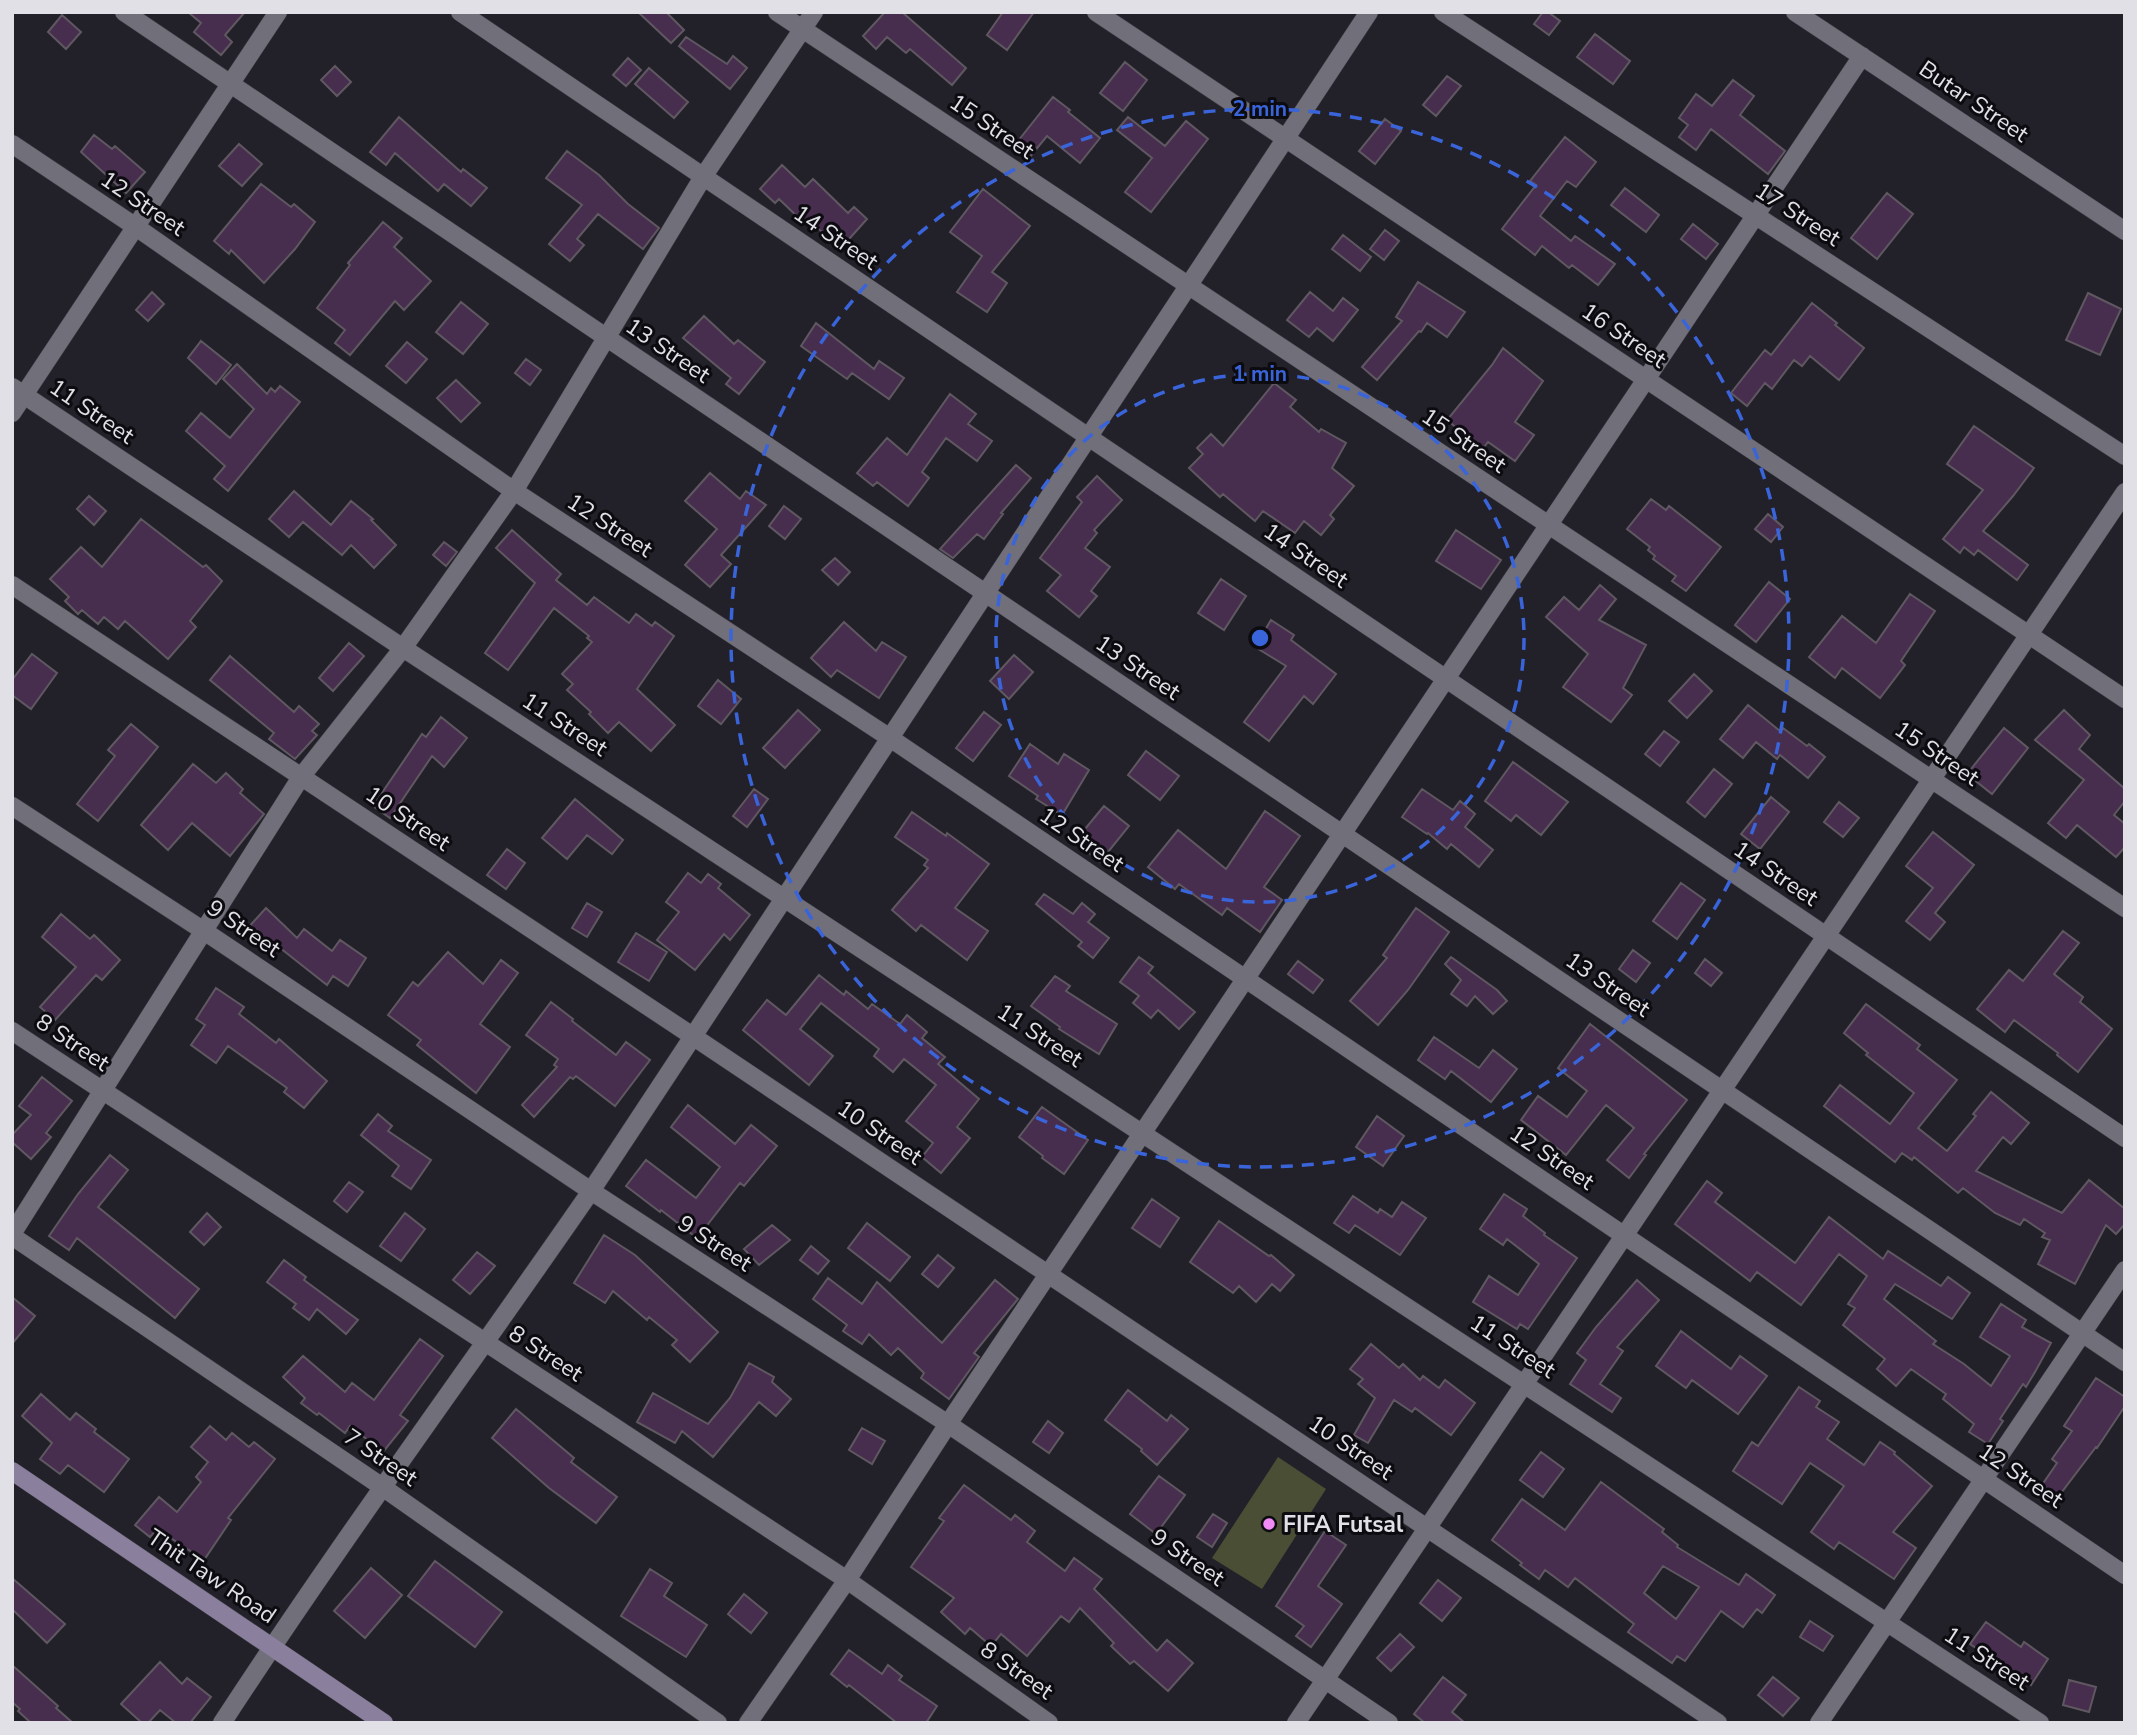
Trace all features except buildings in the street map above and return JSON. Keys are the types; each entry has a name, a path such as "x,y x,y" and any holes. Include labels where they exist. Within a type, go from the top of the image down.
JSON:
{"street":[{"name":"13 Street","path":"124,12 2125,1362"},
{"path":"12,413 18,391 136,227 278,12"},
{"name":"14 Street","path":"460,12 2125,1138"},
{"name":"15 Street","path":"777,12 2125,908"},
{"path":"12,1235 301,777 403,648 514,491 604,337 704,177 814,12"},
{"name":"16 Street","path":"1096,12 2125,699"},
{"path":"222,1723 381,1486 486,1343 591,1191 1368,12"},
{"name":"17 Street","path":"1443,12 2125,456"},
{"name":"Butar Street","path":"1795,12 2125,230"},
{"path":"748,1723 1862,56"},
{"name":"12 Street","path":"12,144 136,227 514,491 890,738 2125,1575"},
{"name":"11 Street","path":"18,391 403,648 2040,1723"},
{"path":"1296,1723 2125,492"},
{"name":"10 Street","path":"12,585 694,1037 1718,1723"},
{"name":"9 Street","path":"12,806 204,930 591,1191 948,1424 1389,1723"},
{"name":"8 Street","path":"12,1031 846,1580 1049,1723"},
{"name":"7 Street","path":"12,1235 381,1486 718,1723"},
{"path":"1819,1723 2125,1270"},
{"name":"Thit Taw Road","path":"12,1471 384,1723"}],"green space":[{"name":"FIFA Futsal","path":"1278,1457 1326,1489 1262,1589 1212,1558"}],"place":[{"name":"FIFA Futsal","path":"1269,1524"}]}
